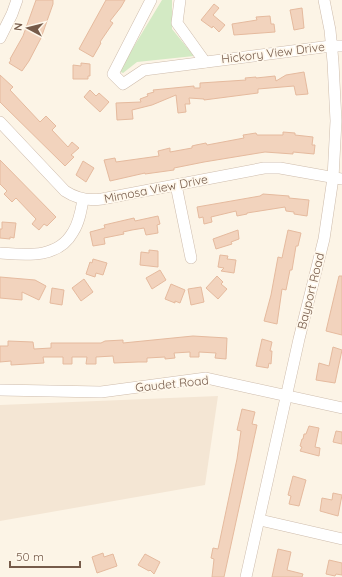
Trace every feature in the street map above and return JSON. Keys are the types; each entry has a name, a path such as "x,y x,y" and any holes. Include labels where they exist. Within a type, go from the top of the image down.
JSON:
{"street":[{"path":"0,38 17,0"},
{"name":"Hickory View Drive","path":"151,0 113,74 123,84 144,70 337,46"},
{"name":"Hickory View Drive","path":"180,0 177,23 205,62"},
{"name":"Bayport Road","path":"246,577 338,179 336,121 337,46 324,0"},
{"path":"0,122 65,190 73,196 83,200 73,233 60,246 51,252 41,254 0,253"},
{"name":"Mimosa View Drive","path":"83,200 93,201 264,168 280,168 338,179"},
{"path":"176,185 191,258"},
{"name":"Gaudet Road","path":"0,390 101,392 206,378 342,408"},
{"path":"260,520 342,539"}],"shaded area":[{"path":"218,396 205,485 0,521 0,405"}],"green space":[{"path":"162,0 172,0 172,29 194,56 137,62 123,73 119,71"}],"building":[{"path":"36,0 53,0 53,4 41,38 22,71 9,63 23,36"},
{"path":"106,0 125,0 110,21 113,23 100,42 101,43 93,57 79,49"},
{"path":"214,4 219,8 213,15 225,25 219,32 213,26 212,28 201,20"},
{"path":"302,8 304,28 294,30 290,10"},
{"path":"270,16 271,24 274,24 275,32 234,35 232,24 257,20 256,17"},
{"path":"81,63 90,64 90,76 88,76 88,79 73,79 73,65 81,66"},
{"path":"304,72 308,94 296,95 294,86 258,89 258,93 204,100 189,98 190,104 185,104 186,112 178,113 176,95 152,105 132,110 133,119 117,120 116,103 141,102 140,99 148,96 147,94 154,92 153,90 194,86 194,88 200,88 200,83 246,80 245,78 256,77 275,76 276,81 286,75"},
{"path":"0,75 13,87 10,90 40,122 46,116 56,126 52,130 68,147 72,142 79,148 71,155 74,157 65,166 0,102"},
{"path":"90,90 96,96 99,93 109,102 100,112 84,97"},
{"path":"283,132 313,137 312,145 315,145 314,154 265,152 204,162 174,168 174,170 145,173 110,181 104,160 115,158 116,162 159,156 158,151 170,148 170,152 192,148 192,146 206,143 207,145 244,138 243,135 256,133 257,135 283,135"},
{"path":"0,160 56,217 47,226 44,224 39,230 32,224 36,219 16,198 12,202 4,194 7,191 0,184"},
{"path":"83,161 94,168 86,182 76,175"},
{"path":"263,194 289,196 289,198 309,200 307,216 286,211 285,207 237,216 236,211 211,217 212,222 204,224 203,217 199,218 197,207 260,196"},
{"path":"158,216 160,224 157,225 158,233 146,235 144,228 132,230 123,232 124,234 104,238 105,244 93,246 90,232 105,228 104,225 134,218 135,221"},
{"path":"2,222 16,223 14,238 0,238"},
{"path":"238,230 239,239 231,242 232,244 216,249 213,239"},
{"path":"288,230 301,233 298,246 296,246 292,270 290,270 286,290 282,289 277,324 264,321 271,295 278,257 282,258"},
{"path":"149,250 158,251 158,267 140,265 141,252 149,253"},
{"path":"220,255 228,256 227,259 236,260 234,273 221,271 224,268 218,267"},
{"path":"93,259 107,263 103,275 96,273 95,277 86,274 90,262 92,263"},
{"path":"160,270 166,280 152,289 146,278"},
{"path":"217,276 223,282 221,284 227,289 218,299 206,288"},
{"path":"339,276 342,276 342,335 326,331"},
{"path":"0,277 35,280 46,286 39,300 22,292 22,300 0,298"},
{"path":"84,279 93,292 81,301 72,288"},
{"path":"171,284 185,290 180,303 175,301 175,303 165,299"},
{"path":"201,287 204,302 191,305 188,289"},
{"path":"52,288 64,290 62,305 50,303"},
{"path":"193,336 227,338 226,359 215,358 216,353 199,352 199,357 190,357 190,352 174,353 175,358 147,358 147,362 114,363 113,356 96,357 96,364 86,364 87,357 72,357 72,364 63,364 63,357 43,357 44,363 11,365 11,361 0,362 0,346 8,346 8,341 33,342 34,349 51,348 51,343 101,343 105,341 123,340 123,343"},
{"path":"262,339 272,342 270,351 272,351 271,364 269,363 268,368 256,366"},
{"path":"333,347 342,350 335,383 316,380 319,363 329,366"},
{"path":"242,409 255,412 252,424 257,425 224,577 212,577 214,559 211,558 213,548 218,549 237,459 241,431 237,430"},
{"path":"309,426 319,428 315,447 320,448 319,456 300,451 302,447 300,446 302,439"},
{"path":"336,431 342,432 342,444 333,442"},
{"path":"293,476 306,480 299,506 289,504 291,496 288,495"},
{"path":"333,493 342,495 338,516 320,511 322,498 332,500"},
{"path":"278,549 291,552 287,570 303,574 302,577 272,577"},
{"path":"103,553 104,557 113,554 117,566 97,573 92,557"},
{"path":"145,554 160,562 154,574 150,570 149,571 138,565"},
{"path":"329,560 342,563 342,575 336,574 335,576 326,574"}]}
